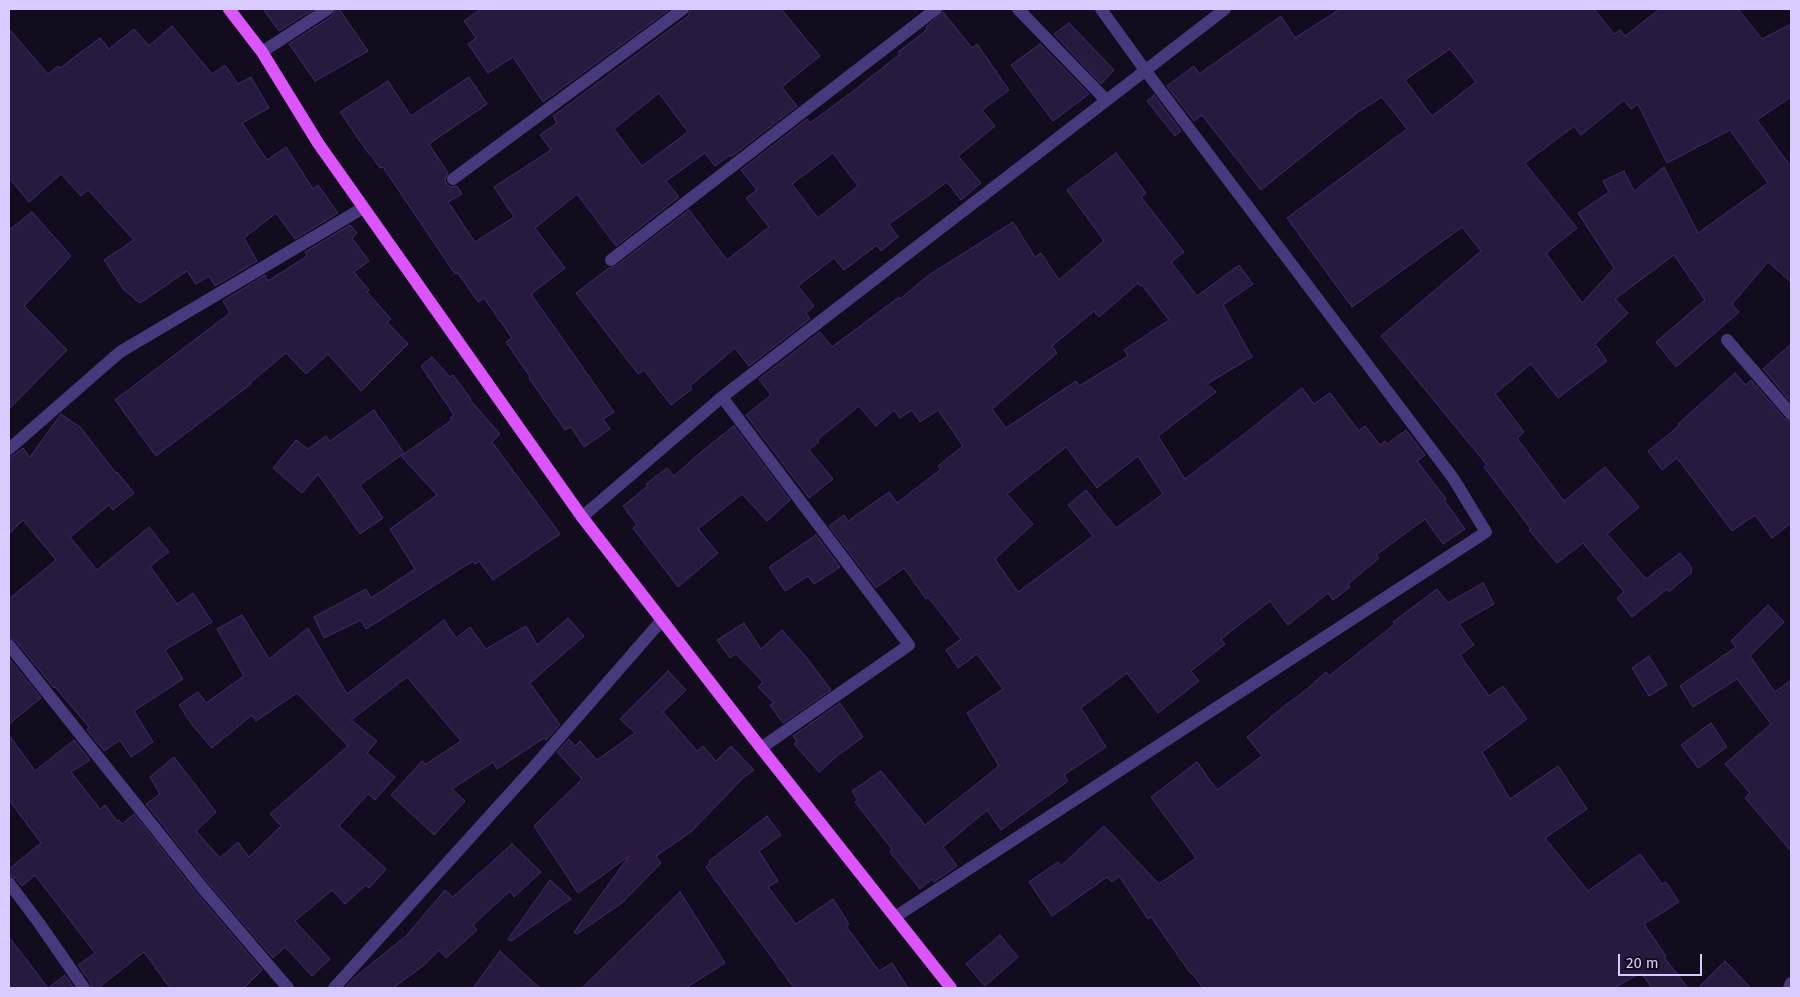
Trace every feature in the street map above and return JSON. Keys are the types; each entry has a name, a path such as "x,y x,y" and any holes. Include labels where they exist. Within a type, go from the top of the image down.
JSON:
{"main road":[{"path":"229,9 262,52 318,143 363,208 582,516 761,748 951,988"}],"street":[{"path":"262,52 328,9"},
{"path":"453,179 683,9"},
{"path":"611,260 936,9"},
{"path":"1018,9 1106,100"},
{"path":"895,917 1486,532 1452,478 1101,9"},
{"path":"582,516 722,396 1030,161 1225,9"},
{"path":"9,449 120,352 363,208"},
{"path":"1727,340 1791,414"},
{"path":"722,396 909,645 761,748"},
{"path":"334,988 662,620"},
{"path":"9,644 201,886 288,988"},
{"path":"9,883 40,923 84,988"},
{"path":"1789,988 1791,983"}],"building":[{"path":"263,9 314,9 279,31"},
{"path":"336,9 339,9 368,51 315,81 289,44 332,16"},
{"path":"481,9 670,9 543,102 513,57 488,73 468,44 476,38 464,21"},
{"path":"691,9 781,9 820,56 782,87 797,106 731,157 730,155 715,166 705,153 666,181 679,197 616,246 577,194 535,228 565,268 531,294 614,412 603,419 610,429 584,447 571,427 565,430 529,378 506,342 512,338 484,298 478,302 458,273 455,274 383,167 380,168 369,154 340,112 388,81 411,116 469,77 487,104 429,144 448,173 445,179 446,183 450,187 457,186 462,194 448,202 475,242 514,217 494,187 551,150 540,135 557,123 553,116 688,16","holes":["659,93 688,132 642,166 614,129"]},
{"path":"1340,9 1594,9 1614,34 1620,30 1625,36 1660,9 1738,9 1762,39 1791,24 1791,97 1757,120 1791,167 1791,282 1768,262 1732,304 1739,312 1676,367 1656,342 1705,300 1674,255 1615,299 1628,313 1595,344 1607,361 1558,398 1531,364 1495,394 1524,432 1517,438 1564,501 1605,467 1639,507 1607,534 1646,579 1680,553 1692,568 1692,572 1669,592 1667,589 1632,617 1617,598 1624,592 1583,543 1557,563 1529,530 1531,529 1484,467 1487,465 1381,336 1481,251 1462,227 1352,307 1287,218 1407,129 1382,97 1358,112 1261,190 1202,115 1194,121 1167,86 1194,66 1199,74 1281,16 1295,38","holes":["1450,49 1476,82 1432,116 1405,80","1624,100 1631,109 1638,104 1667,163 1730,130 1768,183 1698,233 1664,167 1634,191 1624,171 1603,181 1609,192 1578,213 1614,268 1582,303 1546,253 1577,228 1525,163 1574,126 1581,135"]},
{"path":"943,12 972,48 977,44 1009,90 982,110 995,126 958,156 981,183 961,200 947,182 889,224 898,237 881,251 877,245 844,270 834,258 798,286 814,306 806,313 810,319 749,366 735,348 690,386 692,389 671,405 644,370 638,374 576,293 609,268 616,266 689,210 727,260 769,227 746,198 757,190 741,170 807,119 810,123 852,92 900,54 898,52 923,33 927,29 926,27","holes":["833,153 858,186 818,218 792,184"]},
{"path":"1069,23 1114,70 1101,84 1054,34"},
{"path":"172,26 212,74 225,65 238,84 251,77 269,108 242,123 267,160 286,147 313,189 318,185 338,213 295,239 276,213 244,238 257,261 215,286 209,276 196,284 187,271 140,303 124,290 104,260 134,240 88,190 81,196 61,174 29,202 9,178 9,29 48,74 58,66 60,68 100,38 109,49 134,29 149,46"},
{"path":"1040,44 1089,94 1053,121 1011,65"},
{"path":"1154,95 1181,131 1175,136 1147,101"},
{"path":"1116,153 1146,193 1141,197 1184,252 1171,262 1197,296 1239,265 1253,284 1223,305 1252,357 1207,384 1216,392 1158,436 1185,479 1302,388 1314,404 1330,393 1359,431 1365,426 1380,445 1385,441 1387,444 1406,430 1425,455 1417,461 1446,499 1444,500 1465,529 1443,544 1425,519 1376,555 1379,558 1348,584 1350,587 1333,600 1328,593 1288,625 1270,601 1221,639 1225,644 1191,671 1199,681 1158,713 1127,673 1081,708 1106,747 1064,775 1068,781 1001,830 987,810 943,847 957,866 934,882 932,879 920,889 890,852 892,849 855,802 858,800 852,791 881,771 925,825 999,766 967,713 1003,689 977,654 958,668 946,650 961,639 928,597 926,599 904,568 876,588 829,526 844,515 848,521 889,492 897,503 941,469 938,466 963,446 938,410 920,422 912,410 900,418 894,410 876,426 859,406 817,440 819,442 809,450 833,479 809,498 746,415 771,395 759,379 820,332 832,347 899,297 900,299 929,275 1013,222 1035,257 1041,253 1059,280 1104,241 1067,190","holes":["1138,283 1140,286 1142,285 1169,320 1124,350 1128,356 1079,386 1076,381 1006,428 992,409 1057,353 1052,346 1094,311 1099,317","1066,447 1097,488 1138,456 1163,494 1116,528 1086,490 1068,505 1093,536 1018,592 995,559 1033,524 1007,494"]},
{"path":"32,212 71,256 24,306 67,350 9,409 9,230"},
{"path":"350,225 357,233 352,238 369,261 354,272 369,290 367,292 391,319 387,322 408,344 361,391 328,354 306,374 286,353 251,384 156,456 115,400 230,313 223,301 265,275 268,281 307,256 305,252"},
{"path":"1791,344 1791,402 1763,369"},
{"path":"432,357 450,377 453,375 470,400 500,434 492,442 560,534 493,580 479,561 475,564 473,561 366,629 361,620 324,638 314,617 366,589 371,598 415,569 390,529 437,495 401,456 452,420 450,418 454,415 421,366"},
{"path":"1735,373 1746,385 1751,380 1785,419 1791,422 1791,523 1772,538 1755,515 1732,531 1677,458 1662,470 1648,451 1679,426 1678,424"},
{"path":"374,410 404,453 360,485 383,518 360,534 318,474 302,493 273,468 296,440 308,449 326,436 330,441"},
{"path":"61,414 81,428 134,493 113,510 109,505 70,537 97,570 149,527 169,552 150,566 177,604 193,593 212,622 165,650 183,679 134,711 153,742 131,757 120,740 104,751 87,730 89,727 15,640 9,637 9,599 56,560 23,520 9,534 9,457 23,448 30,457"},
{"path":"734,426 790,500 767,521 742,494 698,529 718,553 678,587 633,528 637,525 623,506 648,486 646,484 667,468 674,476"},
{"path":"816,535 840,567 814,584 808,576 785,591 769,567"},
{"path":"1483,583 1494,604 1459,624 1474,645 1460,655 1489,696 1503,686 1527,719 1482,752 1510,799 1558,766 1587,809 1545,838 1588,891 1640,854 1662,884 1666,882 1679,902 1644,924 1666,956 1664,957 1688,988 1652,988 1641,973 1614,988 1203,988 1151,917 1148,919 1119,876 1112,882 1107,877 1052,916 1029,882 1058,862 1061,866 1104,826 1159,884 1196,858 1151,797 1197,762 1217,790 1262,756 1247,737 1326,672 1329,676 1395,624 1393,622 1437,589 1448,603"},
{"path":"1768,605 1784,622 1750,656 1775,692 1791,680 1791,851 1745,798 1750,793 1725,764 1771,724 1737,679 1693,707 1680,686 1736,647 1731,641"},
{"path":"242,615 269,659 308,628 347,694 444,620 456,638 470,627 486,649 526,626 537,645 568,618 584,636 530,683 560,725 546,740 544,738 497,769 493,762 452,789 465,801 434,835 391,795 422,761 426,764 461,741 407,677 351,720 377,741 367,753 395,777 375,800 368,794 339,826 386,869 369,888 366,885 345,904 332,890 295,921 330,959 312,976 285,947 273,958 207,881 146,804 160,794 150,777 174,757 216,812 196,831 220,858 238,842 249,857 281,826 270,814 348,746 297,693 256,721 252,715 212,748 193,726 179,705 198,692 206,703 244,676 217,629"},
{"path":"744,623 761,649 782,630 807,658 831,690 783,723 770,705 774,703 758,687 763,682 736,654 730,658 717,640"},
{"path":"1649,656 1667,685 1649,696 1632,668"},
{"path":"9,658 41,698 9,724"},
{"path":"668,671 686,690 663,712 697,751 703,746 716,761 731,746 754,770 743,778 691,832 656,856 661,863 622,903 577,934 574,932 629,856 578,893 534,826 582,779 557,752 569,739 575,746 580,741 597,760 635,733 620,719"},
{"path":"840,703 863,737 819,772 794,744 797,742 793,736"},
{"path":"1711,723 1727,747 1698,768 1681,745"},
{"path":"9,735 35,771 74,740 90,760 71,772 100,809 105,805 117,821 119,820 122,824 134,814 195,891 262,970 244,988 170,988 144,952 98,988 92,988 91,983 78,965 95,953 35,875 22,886 15,878 9,875 9,869 41,843 9,800"},
{"path":"767,816 781,835 759,851 778,881 768,887 796,924 833,899 849,924 846,926 879,971 892,963 908,988 794,988 706,867 710,863 709,861"},
{"path":"512,844 541,872 514,897 510,891 473,925 477,930 446,958 439,950 423,966 393,988 345,988 354,978 407,935 445,890 453,897"},
{"path":"550,880 571,899 511,941 508,939"},
{"path":"680,892 725,963 686,988 582,988"},
{"path":"1000,935 1018,957 985,986 966,964"},
{"path":"9,937 48,988 9,988"},
{"path":"500,951 518,968 540,988 473,988"},
{"path":"1725,961 1751,988 1698,988"},
{"path":"65,975 74,988 48,988"}]}
